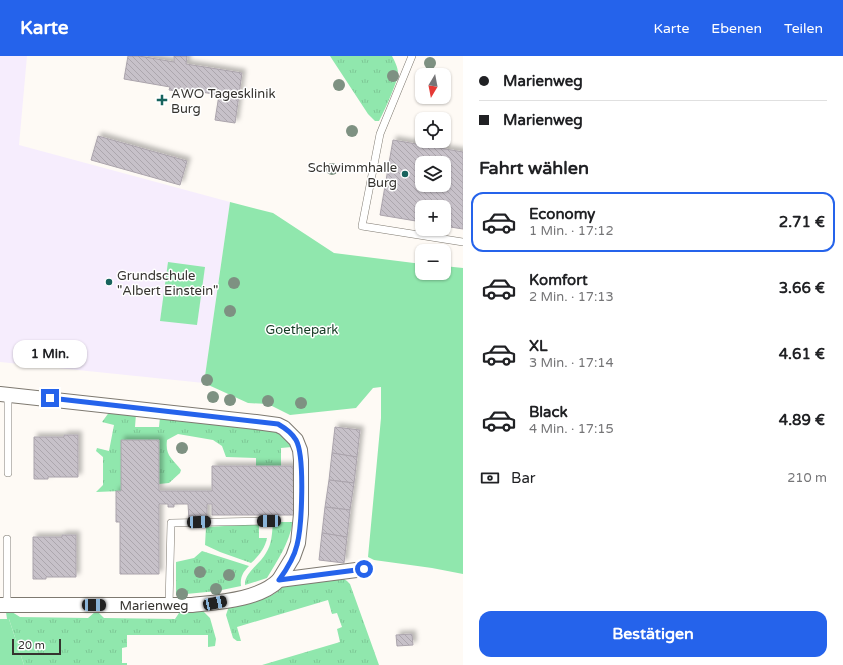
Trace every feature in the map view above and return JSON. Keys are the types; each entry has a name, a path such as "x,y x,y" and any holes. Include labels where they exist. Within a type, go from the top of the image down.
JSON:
{"street":[{"name":"Marienweg","path":"3,605 169,606 215,603 263,592 272,587 279,580 296,550 301,514 300,450 296,440 278,424 4,394"},
{"name":"Marienweg","path":"279,580 364,569"}],"lane":[{"path":"412,56 380,134 362,226 463,242"},
{"path":"4,394 8,473"},
{"path":"169,606 171,523 269,521"},
{"path":"3,605 7,539"}],"shaded area":[{"name":"Grundschule \"Albert Einstein\"","path":"0,56 27,56 19,145 230,202 204,383 0,362"}],"green space":[{"path":"330,56 392,56 398,74 390,98 379,121 375,121 368,114"},
{"name":"Goethepark","path":"230,202 273,213 334,253 415,263 415,280 451,280 451,267 463,268 463,574 374,560 368,557 381,418 381,387 373,388 356,408 290,415 268,404 248,403 204,383"},
{"path":"168,262 205,267 197,325 160,321"},
{"path":"110,411 136,414 135,427 159,427 160,417 276,432 283,436 292,447 281,448 281,466 256,466 256,458 226,457 222,446 213,440 178,434 167,440 167,450 181,470 180,473 169,483 159,484 159,440 121,440 121,491 96,492 103,485 103,457 96,451 97,448 109,451 114,425 102,422"},
{"path":"273,522 293,522 286,545 267,578 245,585 247,576 264,557 268,550"},
{"path":"259,524 259,538 267,538 261,552 251,563 205,545 206,527"},
{"path":"202,551 249,566 242,575 241,586 217,591 176,595 176,562 194,558"},
{"path":"344,579 350,584 379,665 262,665 340,642 337,629 342,627 337,613 332,614 328,600 237,627 241,641 237,641 233,638 226,615 229,606 265,598 274,594 286,585"},
{"path":"203,611 210,618 216,639 215,646 208,647 208,635 127,635 127,647 122,648 122,663 127,663 127,665 24,665 9,619 7,619 6,612 12,612 20,617 88,618 95,612 98,612 104,618 175,619 179,613"},
{"path":"0,619 9,619 24,665 0,665"}],"building":[{"path":"128,56 139,56 174,62 174,56 187,56 186,64 242,73 235,123 215,120 219,95 178,88 177,91 169,90 170,87 124,79"},
{"path":"98,136 187,161 180,185 91,160"},
{"name":"Schwimmhalle Burg","path":"393,140 415,144 415,148 440,148 463,152 463,229 451,227 451,200 415,200 415,221 380,215"},
{"path":"335,427 360,430 357,457 332,453"},
{"path":"64,435 78,435 78,477 48,477 48,479 34,479 34,437 64,437"},
{"path":"121,440 159,440 159,491 212,491 212,466 293,466 294,515 212,515 212,504 207,504 207,520 189,520 188,504 174,504 174,507 168,507 168,504 159,504 159,574 120,574 120,522 116,522 116,491 121,491"},
{"path":"332,453 357,457 354,483 329,480"},
{"path":"329,480 354,483 350,510 325,507"},
{"path":"325,507 350,510 347,537 322,533"},
{"path":"322,533 347,537 344,563 319,560"},
{"path":"62,535 76,535 76,577 46,577 46,579 33,579 33,537 62,537"},
{"path":"412,634 413,645 397,646 396,635"}],"place":[{"name":"AWO Tagesklinik Burg","path":"162,100"},
{"name":"Schwimmhalle Burg","path":"405,174"},
{"name":"Grundschule \"Albert Einstein\"","path":"109,282"}],"route":[{"path":"50,398 278,424 296,440 300,450 301,460 301,514 298,543 293,557 279,580 364,569"}]}
